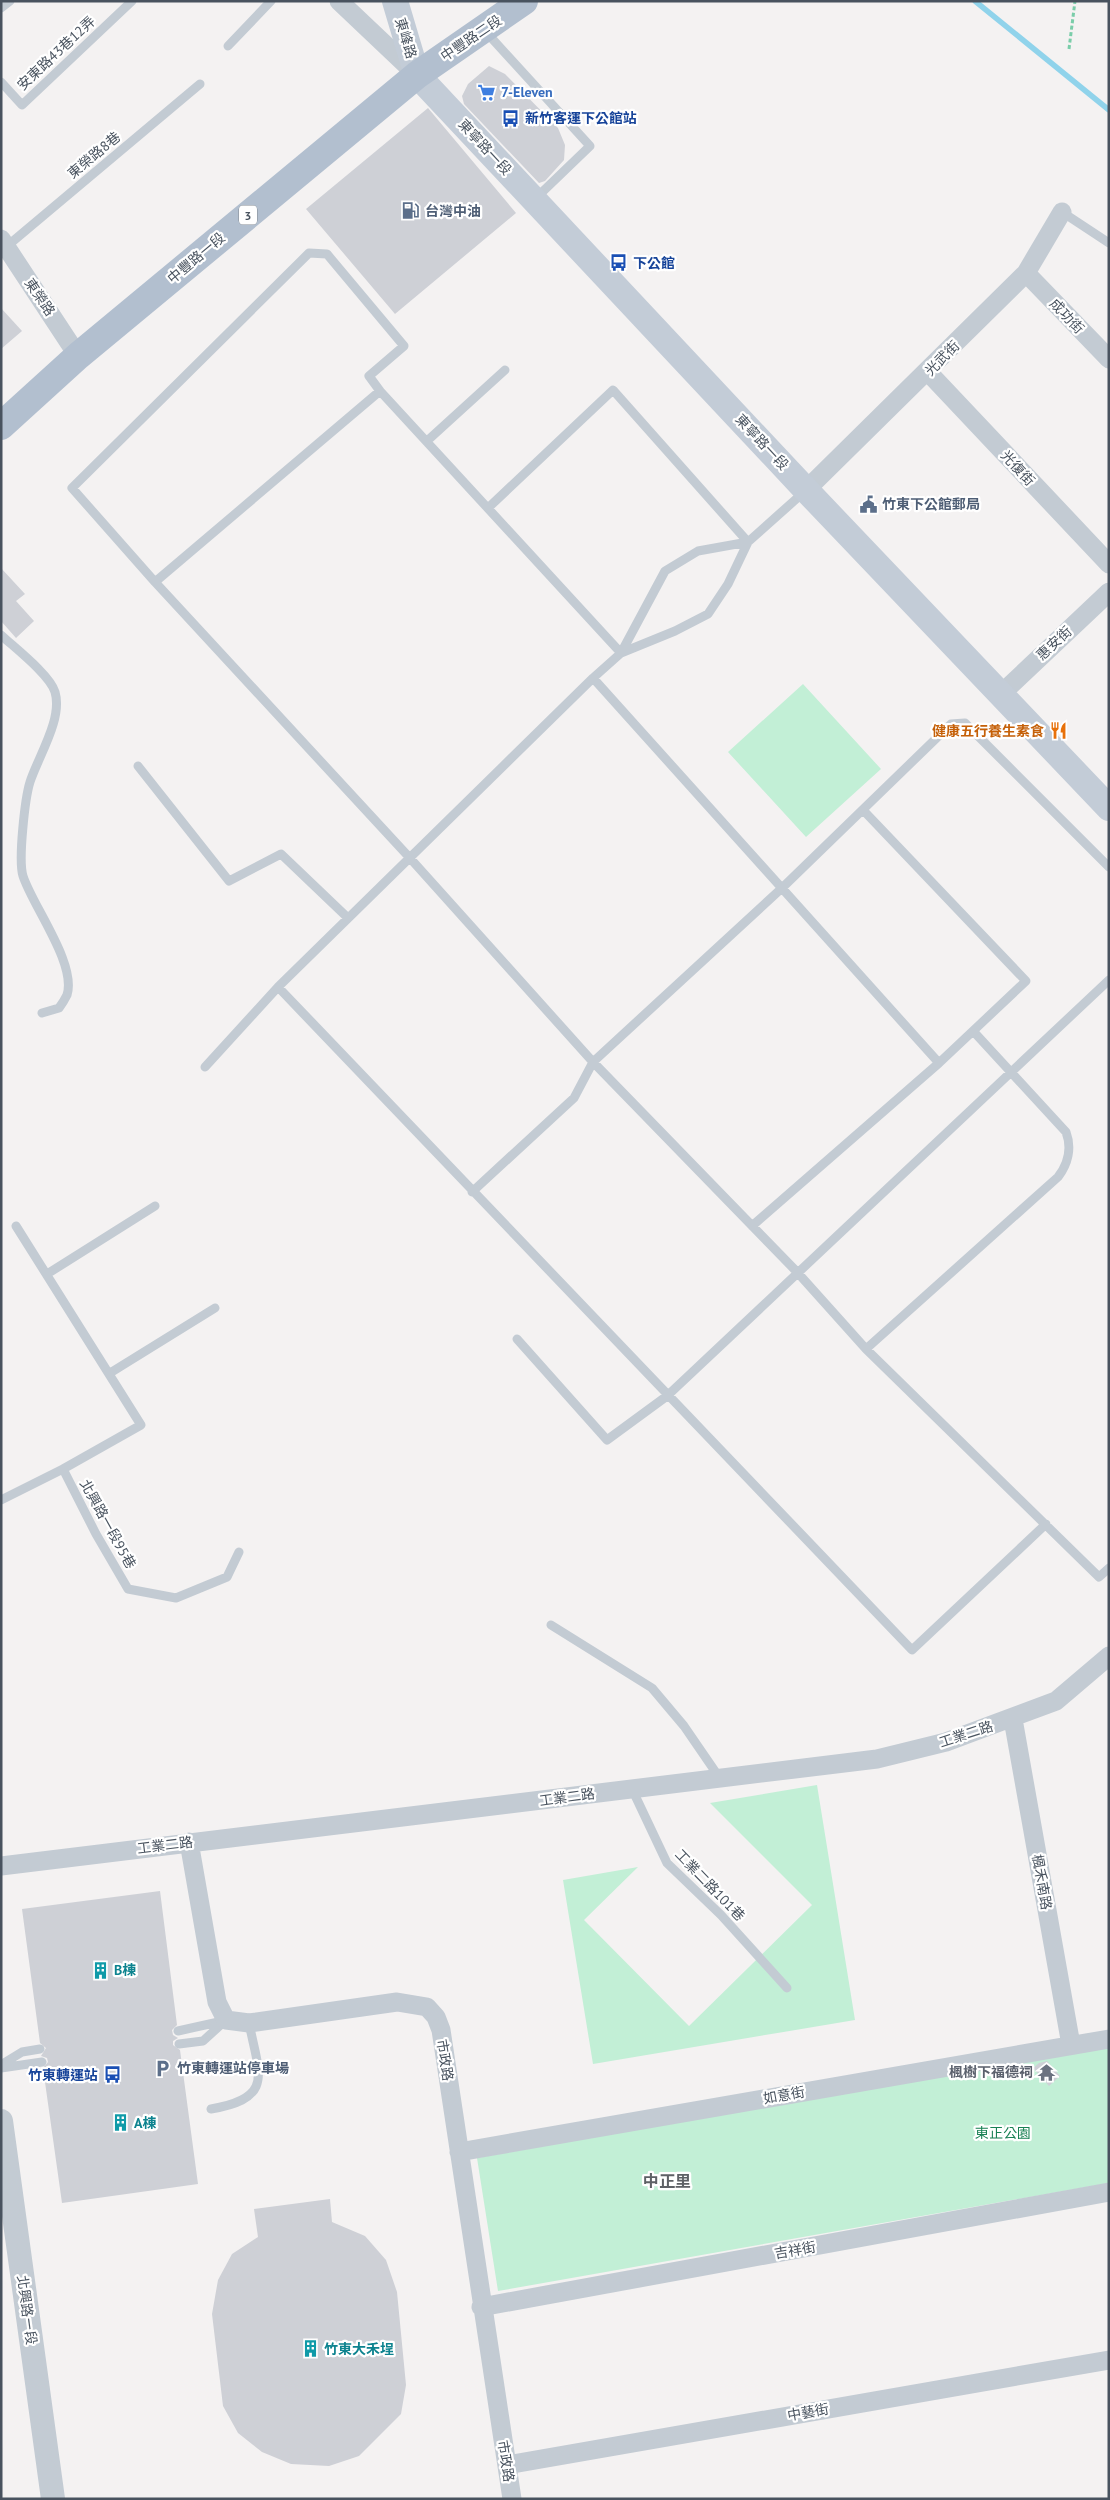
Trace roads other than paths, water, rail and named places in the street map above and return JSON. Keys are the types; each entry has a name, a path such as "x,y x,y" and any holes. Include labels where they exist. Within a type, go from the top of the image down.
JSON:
{"main road":[{"name":"東峰路","path":"396,1 417,74"},
{"name":"中豐路二段","path":"417,74 524,1"},
{"name":"東寧路一段","path":"417,74 806,490 1109,808"},
{"name":"中豐路一段","path":"1,426 78,356 417,74"}],"street":[{"path":"339,1 417,74"},
{"name":"光武街","path":"806,490 1026,274 1062,212"},
{"name":"東榮路","path":"4,243 78,356"},
{"name":"成功街","path":"1026,274 1109,359"},
{"name":"光復街","path":"928,372 1109,564"},
{"name":"惠安街","path":"1000,694 1109,592"},
{"name":"工業二路","path":"1,1866 877,1759 946,1742 1056,1701 1109,1656"},
{"name":"楓禾南路","path":"1012,1719 1071,2045"},
{"path":"189,1842 217,2002 220,2012 226,2020"},
{"name":"市政路","path":"226,2020 237,2023 249,2023 397,2002 412,2003 427,2008 436,2017 441,2030 481,2307 512,2499"},
{"name":"如意街","path":"459,2152 1109,2038"},
{"name":"北興路ㄧ段","path":"1,2121 52,2499"},
{"name":"吉祥街","path":"481,2307 1108,2195"},
{"name":"中藝街","path":"506,2465 1109,2360"}],"lane":[{"path":"1,8 10,1"},
{"name":"安東路43巷12弄","path":"1,82 22,105 132,1"},
{"path":"228,46 271,1"},
{"path":"483,29 590,146 534,200"},
{"name":"東榮路8巷","path":"4,243 200,84"},
{"path":"1062,212 1109,243"},
{"path":"622,653 380,391 369,376 404,346 327,254 309,253 72,488 155,582 409,856 593,1062 797,1272 866,1349 1099,1577 1109,1568"},
{"path":"427,441 505,370"},
{"path":"488,508 613,390 748,542"},
{"path":"155,582 380,391"},
{"path":"205,1067 278,987 409,856 594,678 622,653 675,631 708,614 728,584 748,542 806,490"},
{"path":"622,653 665,571 698,551 748,542"},
{"path":"1,635 38,668 55,691 57,708 54,722 29,784 20,856 22,875 62,953 66,979 67,993 59,1008 42,1013"},
{"path":"594,678 939,1063"},
{"path":"472,1192 574,1098 593,1062 782,888 951,724 965,723 1109,867"},
{"path":"138,766 229,881 280,854 348,918"},
{"path":"752,1226 974,1032 1026,981 863,810"},
{"path":"517,1339 607,1440 667,1396 1109,980"},
{"path":"278,987 667,1396 912,1650 1046,1524"},
{"path":"866,1349 1058,1177 1066,1166 1070,1140 1066,1132 974,1032"},
{"path":"47,1274 155,1206"},
{"path":"16,1226 141,1426 63,1469"},
{"path":"110,1374 215,1308"},
{"name":"北興路一段95巷","path":"1,1500 63,1469 96,1534 128,1589 176,1598 227,1577 239,1552"},
{"path":"551,1625 652,1688 684,1726 719,1777"},
{"name":"工業二路101巷","path":"632,1789 667,1863 720,1916 787,1988"},
{"path":"178,2031 226,2020"},
{"path":"179,2044 203,2041 226,2020"},
{"path":"211,2110 244,2101 256,2088 259,2074 249,2023"},
{"path":"1,2066 22,2052 40,2049"},
{"path":"1,2066 42,2062"}],"waterway":[{"path":"975,1 1109,110"}],"place":[{"name":"7-Eleven","path":"487,92"},
{"name":"新竹客運下公館站","path":"511,118"},
{"name":"台灣中油","path":"411,211"},
{"name":"下公館","path":"619,263"},
{"name":"竹東下公館郵局","path":"868,504"},
{"name":"健康五行養生素食","path":"1058,731"},
{"name":"B棟","path":"100,1970"},
{"name":"竹東轉運站停車場","path":"163,2068"},
{"name":"楓樹下福德祠","path":"1047,2072"},
{"name":"竹東轉運站","path":"112,2075"},
{"name":"A棟","path":"120,2123"},
{"name":"竹東大禾埕","path":"310,2349"}],"district":[{"name":"中正里","path":"667,2181"}],"park label":[{"name":"東正公園","path":"1003,2133"}]}
